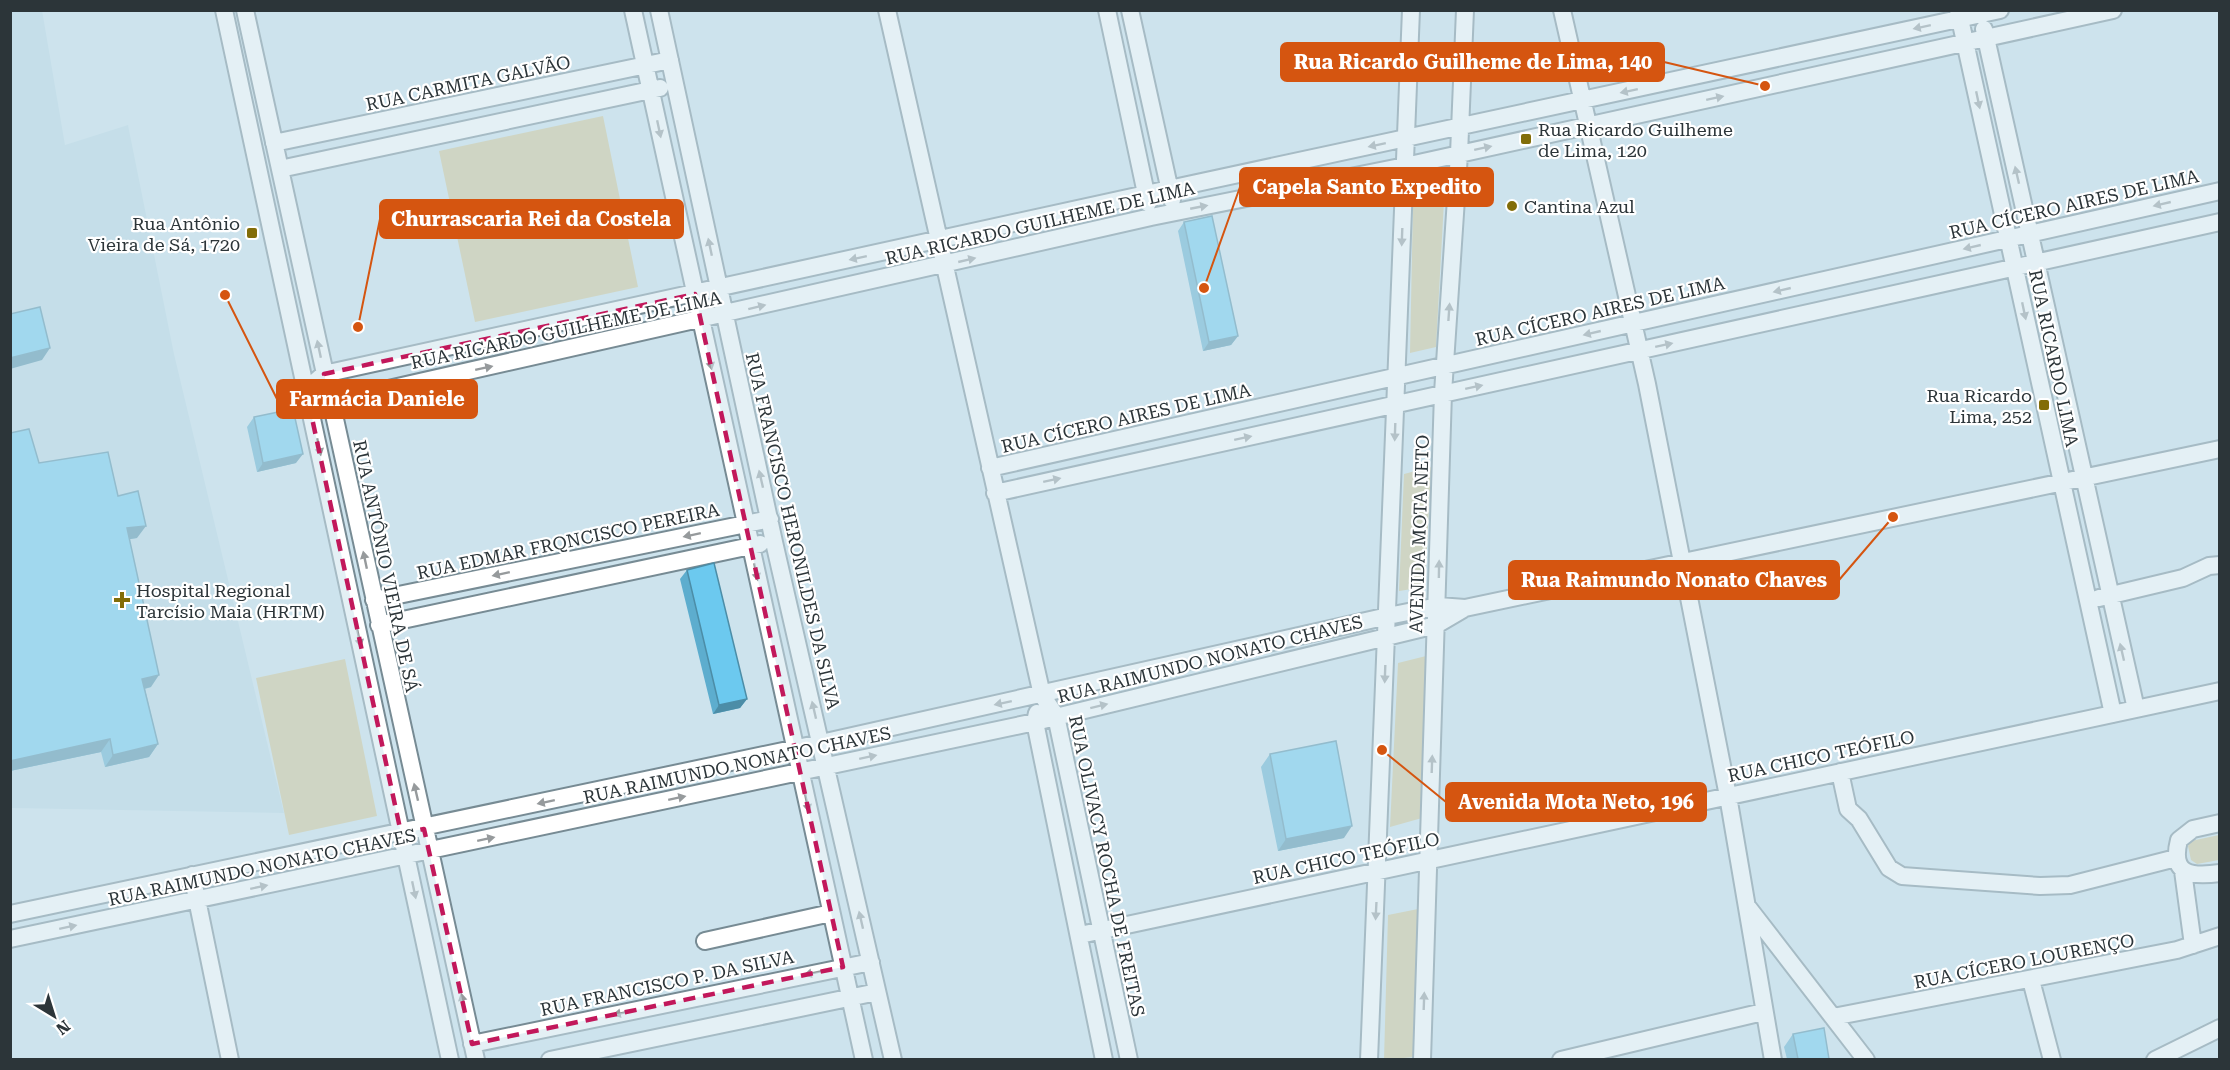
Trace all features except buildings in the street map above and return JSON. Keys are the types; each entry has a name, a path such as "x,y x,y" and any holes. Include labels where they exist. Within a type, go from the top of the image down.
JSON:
{"street":[{"path":"224,10 450,1059"},
{"name":"RUA ANTÔNIO VIEIRA DE SÁ","path":"245,10 474,1052"},
{"path":"633,10 864,1059"},
{"name":"RUA FRANCISCO HERONILDES DA SILVA","path":"659,10 774,542 893,1059"},
{"path":"887,10 937,241 1042,695 1035,722 1104,1059"},
{"path":"1107,10 1151,217"},
{"path":"1130,10 1175,212"},
{"name":"AVENIDA MOTA NETO","path":"1369,1059 1411,10"},
{"name":"AVENIDA MOTA NETO","path":"1422,1059 1443,393 1459,154 1465,10"},
{"path":"1562,10 1640,350 1728,796 1763,1012 1773,1059"},
{"name":"RUA RICARDO GUILHEME DE LIMA","path":"306,390 324,374 1099,204 1583,101 1959,15 2000,10"},
{"name":"RUA RICARDO GUILHEME DE LIMA","path":"331,402 725,315 1151,217 1405,166 2113,10"},
{"name":"RUA RICARDO LIMA","path":"1980,12 2136,709"},
{"name":"RUA RICARDO LIMA","path":"1959,15 2113,714"},
{"name":"RUA CARMITA GALVÃO","path":"274,143 670,60"},
{"path":"280,169 675,84"},
{"name":"RUA CÍCERO AIRES DE LIMA","path":"990,468 2220,192"},
{"path":"1099,204 1105,228"},
{"path":"995,492 2220,222"},
{"path":"306,390 331,402"},
{"path":"1216,417 1220,443"},
{"name":"RUA RAIMUNDO NONATO CHAVES","path":"10,914 424,829 795,749 1388,616 1438,606 1465,608 2220,448"},
{"name":"RUA EDMAR FRQNCISCO PEREIRA","path":"374,600 770,519"},
{"path":"380,625 774,542"},
{"path":"550,564 554,588"},
{"path":"2088,601 2183,578 2209,566 2220,565"},
{"name":"RUA RAIMUNDO NONATO CHAVES","path":"10,939 1035,722 1436,625 1465,608"},
{"path":"1204,658 1209,679"},
{"name":"RUA CHICO TEÓFILO","path":"1080,935 2220,691"},
{"name":"RUA OLIVACY ROCHA DE FREITAS","path":"1042,695 1056,717 1129,1059"},
{"path":"1840,772 1848,809 1859,819 1889,868 1902,876 2040,886 2070,885 2180,864"},
{"path":"2193,945 2180,864 2179,840 2193,829 2220,823"},
{"path":"2180,864 2189,874 2220,873"},
{"path":"192,875 230,1059"},
{"path":"1745,903 1866,1059"},
{"path":"705,941 831,913"},
{"name":"RUA CÍCERO LOURENÇO","path":"1833,1017 2177,950 2220,936"},
{"name":"RUA FRANCISCO P. DA SILVA","path":"474,1052 871,962"},
{"path":"2031,980 2052,1059"},
{"path":"550,1059 877,992"},
{"path":"1093,1001 1116,996"},
{"path":"1562,1059 1763,1012"},
{"path":"2155,1059 2220,1028"}],"highlighted area":[{"path":"695,294 843,967 472,1044 424,829 401,833 306,390 331,402 324,374"}],"shaded area":[{"name":"Hospital Regional Tarcísio Maia (HRTM)","path":"42,10 65,145 128,125 174,354 284,813 11,808 10,11"},
{"path":"603,116 638,287 475,322 439,151"},
{"path":"1444,201 1436,347 1410,353 1413,205"},
{"path":"1431,467 1425,587 1399,591 1404,474"},
{"path":"1426,656 1422,818 1390,827 1398,663"},
{"path":"345,659 377,816 289,835 256,678"},
{"path":"2219,835 2219,860 2197,864 2191,860 2188,846 2191,841"},
{"path":"1418,909 1414,1057 1384,1060 1388,915"}],"place":[{"name":"Rua Ricardo Guilheme de Lima, 140","path":"1765,86"},
{"name":"Rua Ricardo Guilheme de Lima, 120","path":"1526,139"},
{"name":"Cantina Azul","path":"1512,206"},
{"name":"Rua Antônio Vieira de Sá, 1720","path":"252,233"},
{"name":"Capela Santo Expedito","path":"1204,288"},
{"name":"Farmácia Daniele","path":"225,295"},
{"name":"Churrascaria Rei da Costela","path":"358,327"},
{"name":"Rua Ricardo Lima, 252","path":"2044,405"},
{"name":"Rua Raimundo Nonato Chaves","path":"1893,517"},
{"name":"Hospital Regional Tarcísio Maia (HRTM)","path":"122,600"},
{"name":"Avenida Mota Neto, 196","path":"1382,750"}]}
